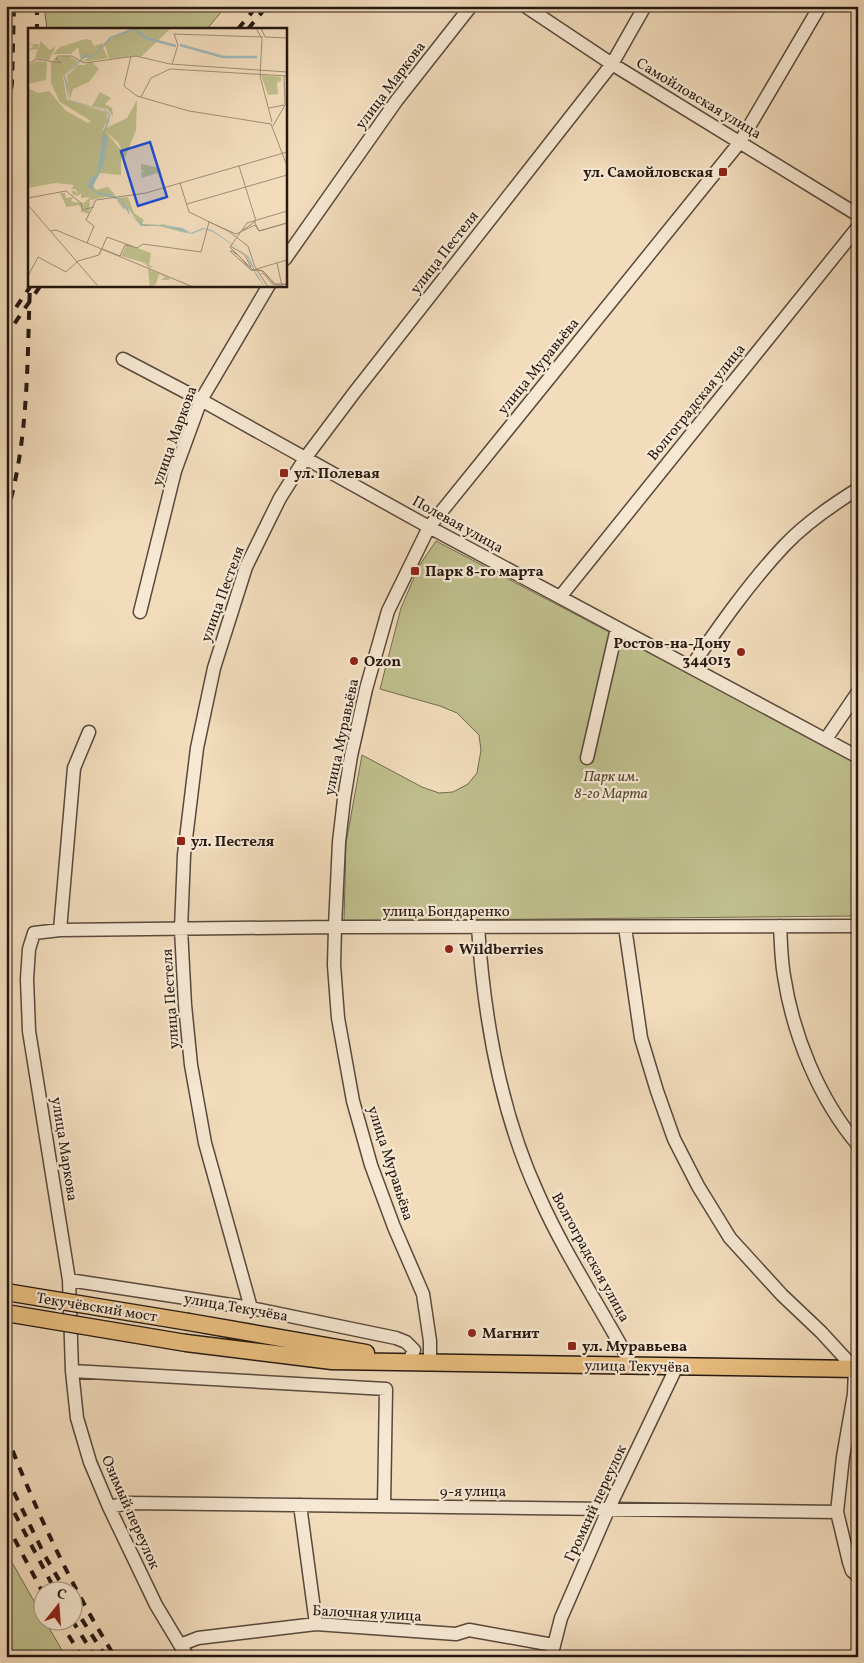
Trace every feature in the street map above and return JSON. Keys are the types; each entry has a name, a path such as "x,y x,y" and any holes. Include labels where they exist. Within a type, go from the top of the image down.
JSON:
{"main road":[{"name":"Текучёвский мост","path":"6,1292 418,1362"},
{"name":"Текучёвский мост","path":"6,1313 186,1343 332,1361 418,1362"},
{"name":"улица Текучёва","path":"418,1362 857,1369"}],"street":[{"name":"улица Маркова","path":"286,258 397,100 471,6"},
{"name":"Самойловская улица","path":"525,6 612,64 858,215"},
{"name":"улица Пестеля","path":"251,1308 205,1143 191,1065 185,1006 181,929 184,855 197,748 214,668 246,567 280,498 306,457 612,64 645,6"},
{"name":"улица Муравьёва","path":"418,1362 430,1341 423,1294 394,1227 371,1165 353,1101 338,1018 334,965 334,927 339,842 344,799 351,756 366,689 388,611 429,527 740,142 820,6"},
{"name":"Волгоградская улица","path":"560,597 858,227"},
{"name":"улица Маркова","path":"140,612 175,471 201,400 268,286"},
{"name":"Полевая улица","path":"123,359 306,457 429,527 858,756"},
{"path":"691,667 751,585 785,544 826,510 858,489"},
{"path":"586,758 617,628"},
{"path":"826,740 858,692"},
{"path":"60,930 74,768 90,732"},
{"path":"780,926 784,976 797,1031 816,1079 847,1132 858,1146"},
{"name":"улица Бондаренко","path":"34,933 60,930 334,927 858,926"},
{"path":"625,927 641,1038 674,1139 694,1178 730,1238 782,1295 857,1369 837,1512 849,1562 852,1571 858,1576"},
{"name":"Волгоградская улица","path":"478,928 485,1005 494,1057 521,1153 538,1196 562,1243 610,1324 632,1366"},
{"name":"улица Маркова","path":"34,933 29,949 27,978 29,1031 69,1280 72,1371"},
{"name":"улица Текучёва","path":"69,1280 251,1308 396,1338 406,1342 430,1341"},
{"path":"406,1342 414,1350 418,1362"},
{"name":"Громкий переулок","path":"552,1651 561,1618 609,1508 677,1366"},
{"path":"72,1371 386,1388 384,1506"},
{"name":"Озимый переулок","path":"72,1371 77,1418 90,1462 109,1507 156,1605 188,1657"},
{"name":"9-я улица","path":"109,1507 129,1503 300,1504 837,1512"},
{"path":"300,1504 316,1624"},
{"name":"Балочная улица","path":"180,1645 198,1638 316,1624 456,1634 469,1630 552,1651"}],"green space":[{"path":"44,6 226,6 208,28 47,28"},
{"name":"Парк им. 8-го Марта","path":"436,541 858,763 858,916 344,921 346,843 362,755 422,787 439,793 453,792 468,784 477,773 481,750 479,735 457,713 440,706 380,689 401,608 419,566"},
{"path":"6,1552 32,1598 32,1630 50,1630 66,1657 6,1657"}],"railway":[{"path":"6,124 12,83 14,6"},
{"path":"37,6 37,28"},
{"path":"239,28 257,6"},
{"path":"249,28 267,6"},
{"path":"6,516 14,488 23,431 26,402 30,286"},
{"path":"6,339 10,330 40,286"},
{"path":"6,322 30,287"},
{"path":"6,1434 55,1548 115,1657"},
{"path":"6,1476 45,1556 59,1580"},
{"path":"6,1497 50,1580"},
{"path":"6,1523 36,1580"},
{"path":"82,1620 106,1657"},
{"path":"65,1630 82,1657"},
{"path":"78,1630 95,1657"}],"place":[{"name":"ул. Самойловская","path":"723,172"},
{"name":"ул. Полевая","path":"284,473"},
{"name":"Парк 8-го марта","path":"415,571"},
{"name":"Ростов-на-Дону 344013","path":"741,652"},
{"name":"Ozon","path":"354,661"},
{"name":"ул. Пестеля","path":"181,841"},
{"name":"Wildberries","path":"449,949"},
{"name":"Магнит","path":"472,1333"},
{"name":"ул. Муравьева","path":"572,1346"}]}
